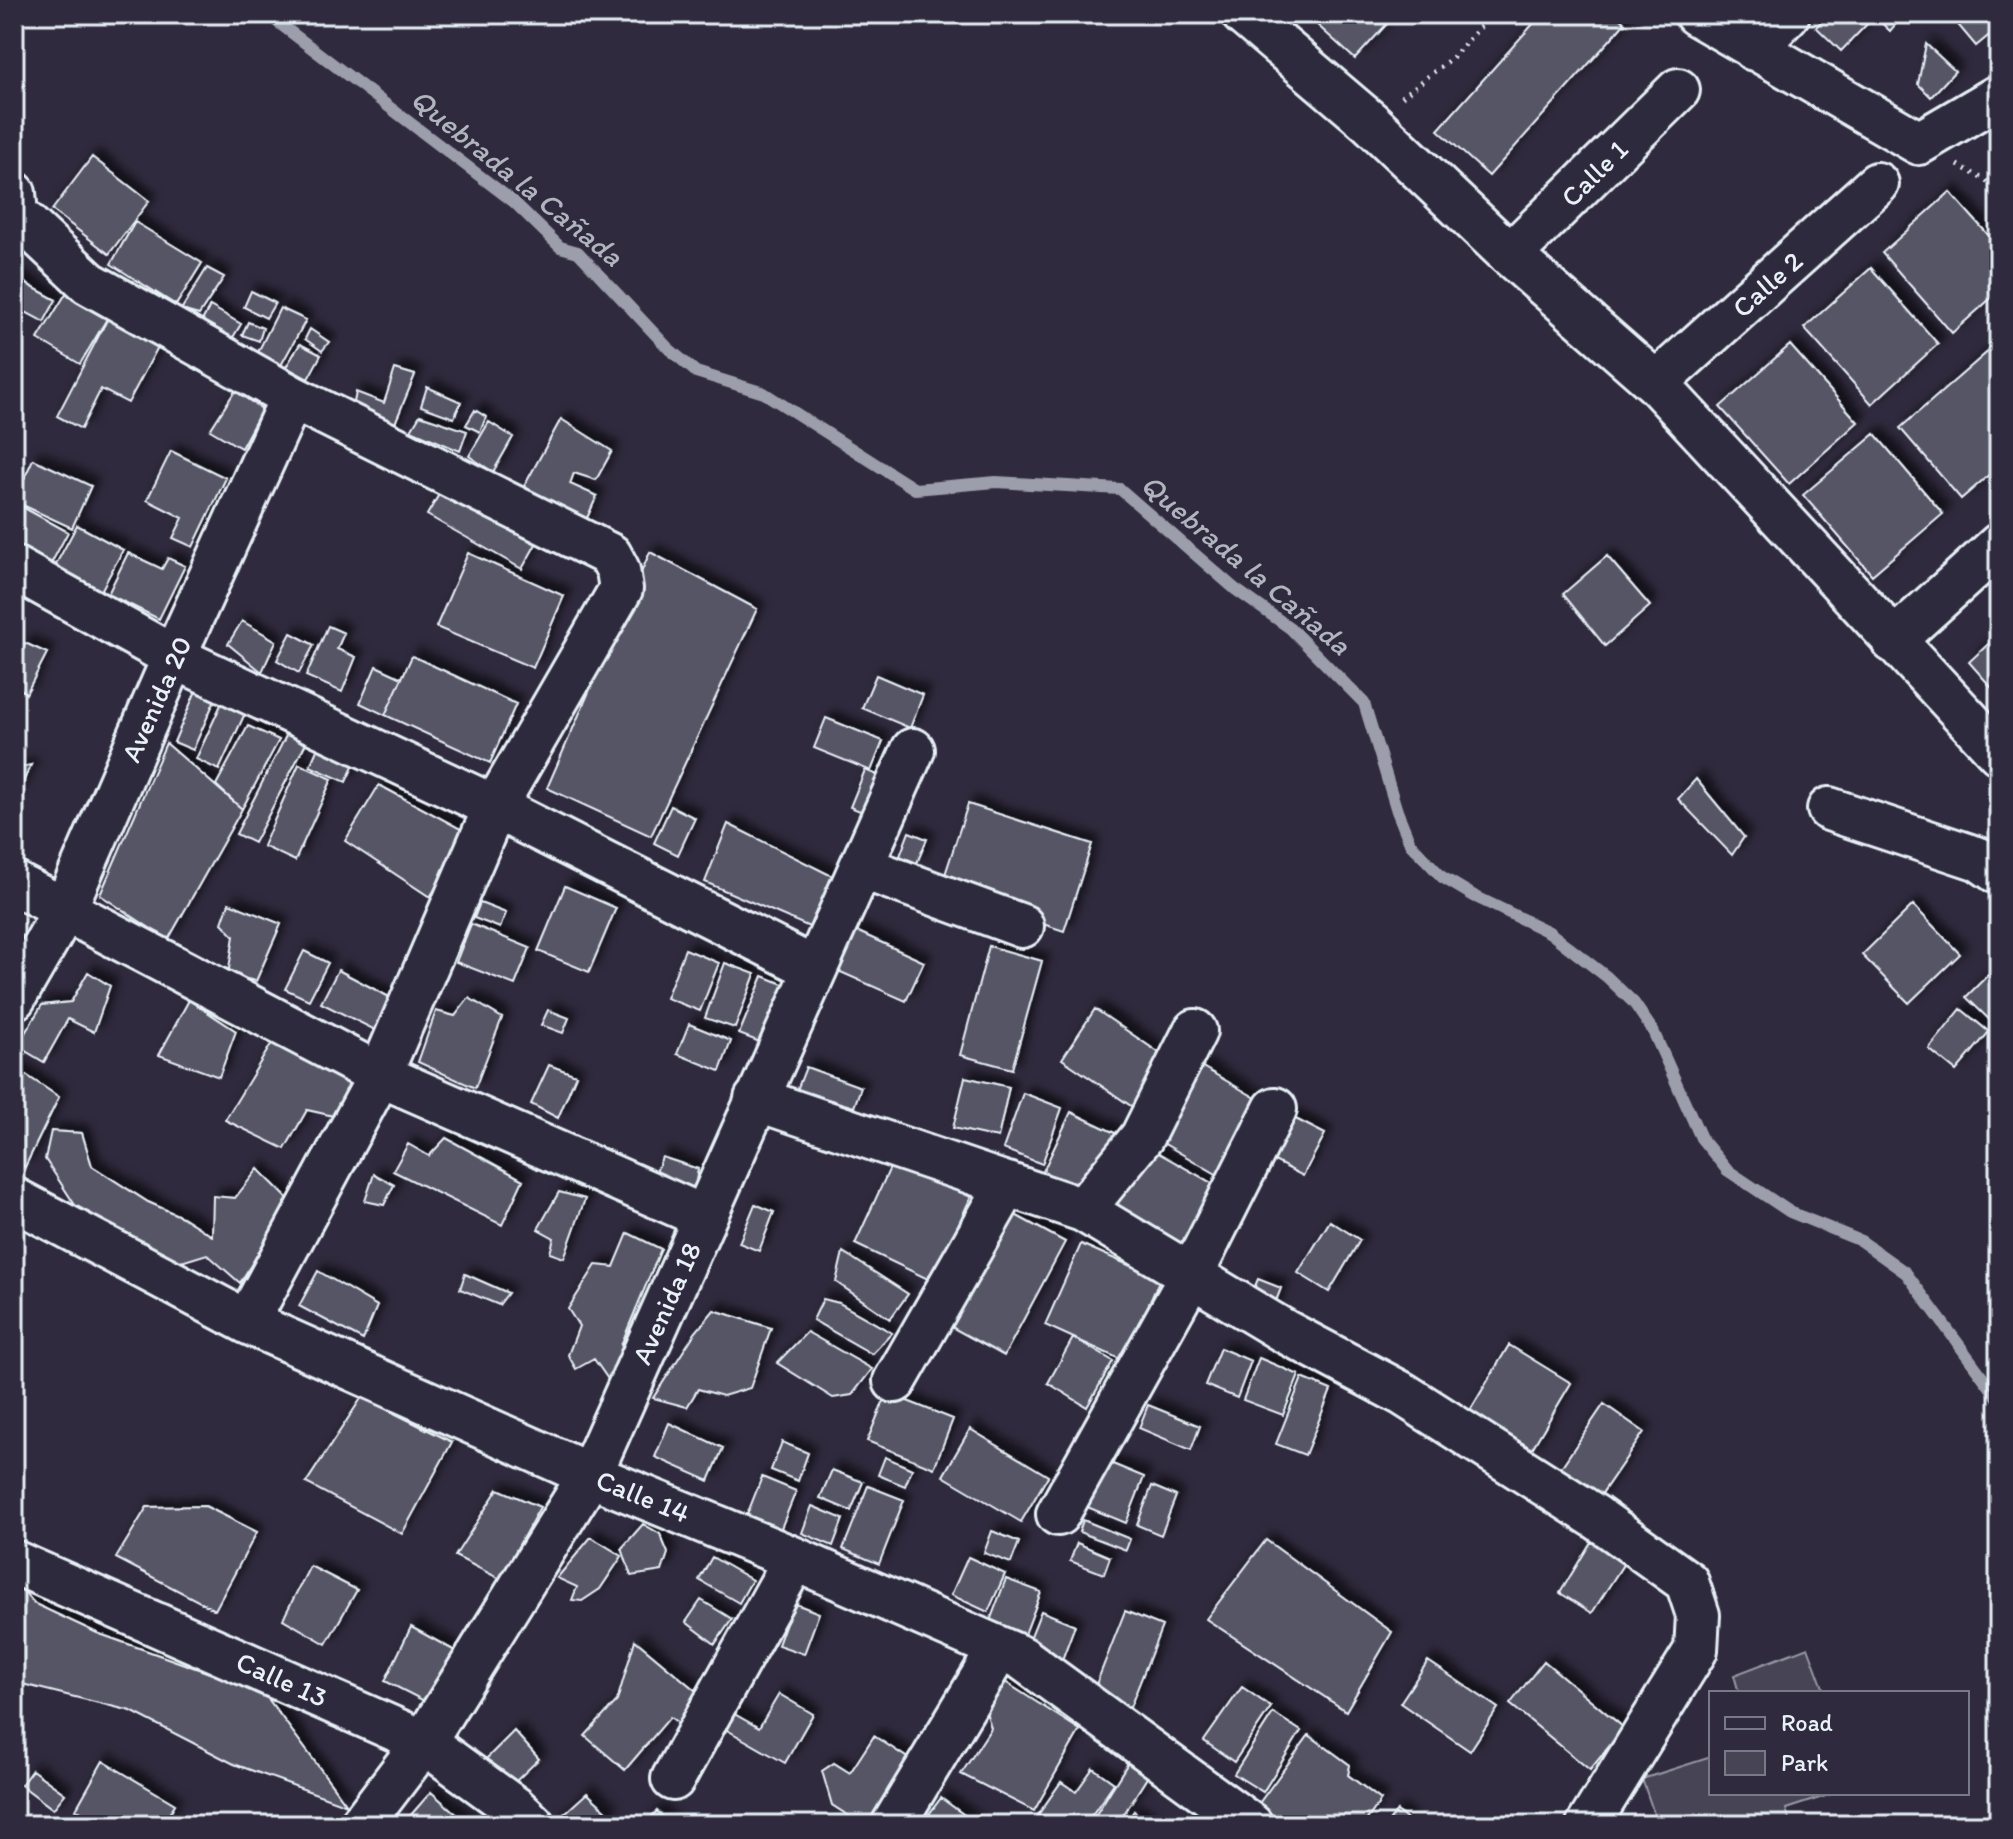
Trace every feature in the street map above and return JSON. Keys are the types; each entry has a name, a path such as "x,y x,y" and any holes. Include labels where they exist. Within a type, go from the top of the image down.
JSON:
{"street":[{"path":"1243,14 1370,122 1510,255 1656,383 1999,753"},
{"path":"1696,14 1919,143 1999,96"},
{"path":"1754,49 1788,14"},
{"name":"Calle 1","path":"1510,255 1678,90"},
{"name":"Calle 2","path":"1656,383 1877,184"},
{"path":"15,208 89,283 292,397 610,555 618,570 621,589 495,807 380,1075 247,1322"},
{"name":"Avenida 20","path":"14,998 64,911 174,657 292,397"},
{"path":"1893,641 1999,545"},
{"path":"14,568 174,657 495,807 815,969"},
{"name":"Avenida 18","path":"361,1825 424,1742 590,1475 913,750"},
{"path":"1829,809 1979,859 1999,873"},
{"path":"861,867 1022,926"},
{"path":"14,883 380,1075 704,1217"},
{"path":"1083,1210 1142,1137 1195,1031"},
{"path":"756,1099 1083,1210 1284,1331 1403,1394 1596,1517 1687,1582 1698,1615 1696,1650 1588,1825"},
{"path":"1058,1514 1192,1274 1275,1109"},
{"path":"895,1381 1008,1184"},
{"name":"Calle 14","path":"14,1199 247,1322 590,1475 795,1559 1022,1658 1251,1825"},
{"path":"673,1779 795,1559"},
{"name":"Calle 13","path":"14,1562 424,1742 515,1808 533,1825"},
{"path":"893,1825 999,1649"}],"path":[{"path":"1370,122 1453,57 1492,14"}],"green space":[{"path":"1808,1647 1824,1691 1738,1691 1734,1675"},
{"path":"1709,1758 1709,1795 1829,1795 1786,1809 1791,1825 1658,1825 1642,1779"}],"building":[{"path":"1305,14 1396,14 1355,59"},
{"path":"1542,14 1614,14 1625,23 1489,176 1438,130"},
{"path":"1828,14 1863,14 1870,21 1841,51 1816,27"},
{"path":"1872,14 1904,14 1890,31"},
{"path":"1949,14 1999,14 1999,27 1976,46"},
{"path":"1926,44 1955,71 1931,97 1918,84"},
{"path":"92,157 149,201 109,254 52,210"},
{"path":"1950,192 1999,247 1999,291 1952,333 1882,253"},
{"path":"135,222 202,263 176,305 111,264"},
{"path":"207,268 224,277 199,315 181,310"},
{"path":"1871,268 1938,344 1872,404 1804,328"},
{"path":"14,277 56,300 44,322 14,306"},
{"path":"70,287 111,312 80,364 38,339"},
{"path":"251,291 275,303 266,318 244,307"},
{"path":"210,306 241,324 232,339 202,321"},
{"path":"280,308 306,320 279,369 256,356"},
{"path":"108,318 159,345 128,403 101,389 81,429 57,416"},
{"path":"248,322 263,328 259,341 242,335"},
{"path":"310,329 329,342 322,351 305,339"},
{"path":"1999,342 1999,466 1961,499 1900,428"},
{"path":"300,344 321,355 308,379 286,367"},
{"path":"1790,345 1858,422 1789,484 1720,407"},
{"path":"395,369 415,375 391,433 352,413 356,392 384,403"},
{"path":"427,387 461,402 454,418 421,406"},
{"path":"235,391 262,409 241,448 210,430"},
{"path":"475,410 486,417 480,432 466,425"},
{"path":"420,415 467,431 460,451 411,430"},
{"path":"561,419 612,451 596,480 574,473 570,484 597,496 582,529 521,492"},
{"path":"489,422 513,437 493,472 469,456"},
{"path":"1875,434 1943,514 1872,575 1803,495"},
{"path":"171,451 226,478 193,547 173,538 183,518 147,500"},
{"path":"33,459 91,486 72,528 14,501"},
{"path":"441,491 545,528 522,569 427,515"},
{"path":"15,503 68,532 45,575 14,558"},
{"path":"77,525 123,550 101,591 55,566"},
{"path":"650,552 757,609 651,836 547,788"},
{"path":"128,553 162,569 168,558 185,566 159,619 108,594"},
{"path":"468,553 564,596 533,668 436,627"},
{"path":"1607,556 1650,606 1605,646 1563,594"},
{"path":"242,621 276,641 262,672 228,644"},
{"path":"328,626 344,633 337,649 356,657 342,692 306,676"},
{"path":"291,633 314,645 299,673 277,660"},
{"path":"1999,634 1999,696 1969,662"},
{"path":"25,643 47,653 26,694 14,682 14,661"},
{"path":"412,656 516,704 490,763 385,715"},
{"path":"376,666 402,678 385,715 360,703"},
{"path":"876,675 923,695 910,728 862,708"},
{"path":"198,686 217,695 193,750 174,742"},
{"path":"224,698 247,709 219,770 196,759"},
{"path":"826,718 883,741 871,771 814,748"},
{"path":"248,726 279,740 242,809 216,785"},
{"path":"289,730 308,739 254,843 236,834"},
{"path":"166,743 242,809 168,940 100,895"},
{"path":"320,743 357,758 346,782 310,766"},
{"path":"299,764 332,779 295,861 263,846"},
{"path":"31,765 14,801 14,769"},
{"path":"865,770 885,778 870,815 850,807"},
{"path":"1696,779 1744,837 1732,855 1678,799"},
{"path":"379,785 470,834 430,897 345,841"},
{"path":"968,804 1092,844 1064,931 940,890"},
{"path":"671,806 695,818 678,855 654,843"},
{"path":"728,824 836,878 814,929 705,882"},
{"path":"909,832 927,839 917,863 900,856"},
{"path":"565,886 616,908 589,972 538,951"},
{"path":"229,903 281,924 256,981 228,975 234,936 222,923"},
{"path":"480,903 506,913 500,928 474,918"},
{"path":"1913,905 1960,954 1909,1003 1862,955"},
{"path":"471,924 530,948 515,985 456,962"},
{"path":"854,930 924,962 906,1001 836,970"},
{"path":"989,946 1042,961 1012,1069 960,1055"},
{"path":"685,949 719,963 700,1011 666,998"},
{"path":"304,951 328,963 309,1000 285,989"},
{"path":"725,963 755,974 735,1028 705,1018"},
{"path":"1999,964 1999,1029 1966,997"},
{"path":"338,970 393,999 377,1031 321,1003"},
{"path":"88,972 110,986 94,1032 68,1019 44,1062 17,1046 42,1005 71,1002"},
{"path":"763,976 788,986 765,1044 739,1034"},
{"path":"469,998 502,1018 475,1088 418,1062 436,1011 455,1016"},
{"path":"189,1000 236,1031 219,1077 159,1055"},
{"path":"1095,1009 1171,1061 1137,1110 1062,1059"},
{"path":"1961,1009 1989,1032 1956,1071 1929,1049"},
{"path":"548,1010 569,1018 563,1033 541,1025"},
{"path":"689,1024 731,1041 720,1071 677,1054"},
{"path":"272,1043 353,1078 338,1117 307,1110 285,1149 225,1120"},
{"path":"549,1065 576,1075 558,1118 531,1104"},
{"path":"1199,1065 1261,1101 1218,1175 1156,1139"},
{"path":"14,1067 59,1097 25,1167 14,1161"},
{"path":"806,1067 861,1087 854,1107 797,1090"},
{"path":"965,1077 1009,1087 998,1138 953,1128"},
{"path":"1023,1093 1062,1108 1042,1164 1003,1149"},
{"path":"1280,1111 1325,1134 1303,1176 1259,1153"},
{"path":"1071,1112 1117,1134 1084,1202 1039,1180"},
{"path":"51,1131 82,1133 92,1166 148,1202 182,1217 212,1236 213,1196 235,1198 258,1169 290,1201 240,1283 207,1254 175,1264 75,1205 45,1159"},
{"path":"446,1138 523,1180 502,1225 393,1171 408,1144 429,1156"},
{"path":"1146,1146 1215,1185 1180,1249 1111,1210"},
{"path":"662,1157 698,1169 693,1198 653,1180"},
{"path":"893,1161 971,1197 932,1281 855,1244"},
{"path":"374,1174 394,1185 384,1205 365,1201"},
{"path":"559,1192 585,1199 564,1258 550,1253 554,1238 538,1229"},
{"path":"755,1204 774,1212 759,1251 739,1243"},
{"path":"1006,1210 1065,1242 1004,1356 946,1324"},
{"path":"1330,1221 1360,1240 1329,1292 1298,1273"},
{"path":"628,1233 661,1249 621,1345 632,1352 610,1382 594,1359 576,1369 568,1355 579,1326 568,1309 596,1265 614,1267"},
{"path":"1081,1244 1160,1279 1124,1361 1045,1325"},
{"path":"843,1252 908,1294 890,1319 836,1282"},
{"path":"318,1271 377,1306 363,1340 299,1306"},
{"path":"465,1274 508,1293 499,1305 460,1289"},
{"path":"1258,1279 1281,1288 1271,1314 1247,1305"},
{"path":"823,1299 839,1303 892,1333 872,1354 813,1320"},
{"path":"714,1310 771,1328 750,1388 723,1396 698,1389 687,1407 653,1398 695,1333"},
{"path":"807,1332 872,1369 852,1395 833,1398 777,1363"},
{"path":"1073,1338 1113,1361 1087,1407 1048,1383"},
{"path":"1509,1345 1571,1383 1530,1452 1468,1414"},
{"path":"1220,1348 1251,1361 1237,1398 1205,1385"},
{"path":"1259,1358 1299,1375 1283,1415 1243,1400"},
{"path":"1302,1378 1331,1390 1305,1455 1276,1444"},
{"path":"887,1393 953,1419 934,1468 867,1441"},
{"path":"362,1397 452,1442 402,1534 306,1483"},
{"path":"1604,1404 1644,1432 1596,1502 1556,1475"},
{"path":"1148,1405 1200,1426 1191,1450 1139,1428"},
{"path":"669,1423 723,1448 709,1481 655,1457"},
{"path":"970,1429 1048,1476 1021,1522 943,1476"},
{"path":"782,1442 808,1453 798,1481 771,1470"},
{"path":"885,1457 912,1469 905,1486 878,1475"},
{"path":"1098,1458 1144,1477 1126,1523 1080,1504"},
{"path":"832,1470 863,1482 851,1511 820,1498"},
{"path":"762,1477 796,1491 775,1543 741,1530"},
{"path":"868,1486 904,1500 879,1564 843,1549"},
{"path":"1152,1486 1176,1496 1161,1535 1137,1525"},
{"path":"498,1489 540,1507 500,1579 455,1556"},
{"path":"205,1506 257,1532 215,1610 116,1558 147,1507"},
{"path":"812,1506 843,1519 833,1546 802,1533"},
{"path":"1083,1520 1130,1539 1126,1550 1079,1532"},
{"path":"643,1524 660,1534 668,1553 662,1571 631,1576 622,1548"},
{"path":"992,1531 1019,1542 1011,1563 984,1553"},
{"path":"591,1537 622,1556 600,1589 582,1601 572,1600 577,1587 557,1578"},
{"path":"1266,1540 1392,1632 1346,1711 1206,1619"},
{"path":"1591,1542 1624,1563 1592,1613 1560,1593"},
{"path":"1077,1543 1110,1557 1104,1574 1070,1561"},
{"path":"712,1557 752,1580 739,1603 699,1580"},
{"path":"968,1557 1005,1574 988,1612 951,1595"},
{"path":"310,1566 357,1590 326,1644 283,1619"},
{"path":"1006,1579 1041,1592 1025,1634 990,1621"},
{"path":"14,1581 35,1604 97,1633 263,1692 347,1805 234,1764 131,1711 14,1682"},
{"path":"701,1600 732,1619 715,1644 686,1622"},
{"path":"793,1603 819,1613 804,1654 778,1645"},
{"path":"1041,1611 1075,1625 1060,1665 1025,1651"},
{"path":"1125,1611 1162,1626 1127,1715 1090,1700"},
{"path":"411,1627 457,1652 430,1704 385,1681"},
{"path":"635,1640 702,1696 681,1725 670,1717 625,1770 585,1736 617,1701"},
{"path":"1428,1661 1498,1708 1470,1751 1400,1703"},
{"path":"1544,1661 1624,1728 1590,1770 1510,1704"},
{"path":"1002,1680 1080,1730 1034,1811 961,1774 991,1728 984,1705"},
{"path":"1242,1687 1271,1707 1234,1762 1204,1741"},
{"path":"779,1694 813,1714 785,1763 720,1726 729,1711 759,1728"},
{"path":"1273,1713 1301,1731 1263,1792 1234,1774"},
{"path":"514,1731 539,1759 513,1784 486,1759"},
{"path":"1309,1735 1350,1765 1348,1775 1381,1800 1363,1825 1282,1825 1257,1806"},
{"path":"874,1736 909,1759 867,1825 863,1825 832,1805 822,1771 834,1763 850,1773"},
{"path":"103,1761 175,1804 163,1825 103,1825 76,1809"},
{"path":"1128,1763 1148,1776 1117,1825 1090,1824"},
{"path":"1093,1768 1114,1783 1085,1825 1053,1825 1038,1815 1061,1782 1076,1792"},
{"path":"32,1770 65,1794 53,1809 21,1785"},
{"path":"431,1792 469,1825 402,1825"},
{"path":"587,1793 610,1814 599,1825 561,1825 555,1822"},
{"path":"941,1798 978,1825 921,1825"},
{"path":"1198,1809 1216,1825 1191,1825 1187,1821"},
{"path":"657,1811 671,1825 643,1825"},
{"path":"1134,1811 1152,1824 1124,1825"},
{"path":"1397,1811 1411,1823 1409,1825 1386,1825"}],"waterway":[{"name":"Quebrada la Cañada","path":"267,14 514,202 560,247 578,252 668,348 696,372 764,393 915,489 996,482 1120,489 1235,589 1290,628 1364,703 1410,843 1442,877 1549,932 1607,977 1634,1003 1653,1031 1701,1138 1727,1170 1790,1212 1861,1241 1906,1273 1999,1399"}]}
